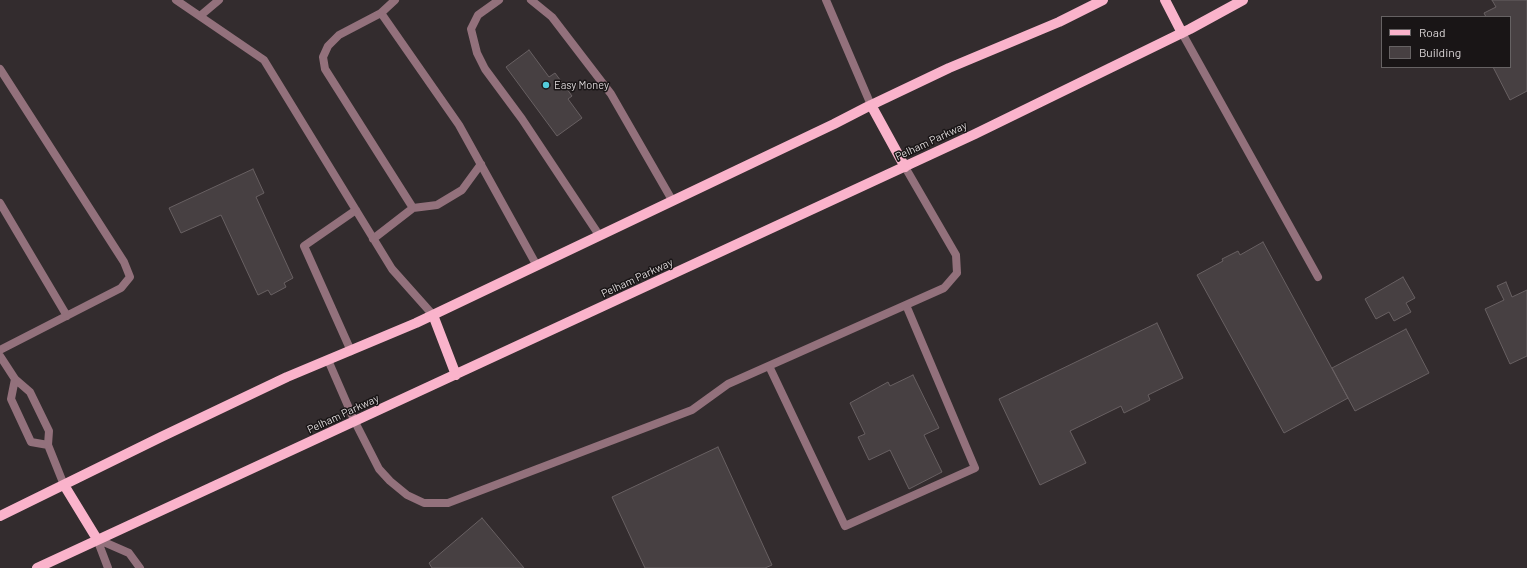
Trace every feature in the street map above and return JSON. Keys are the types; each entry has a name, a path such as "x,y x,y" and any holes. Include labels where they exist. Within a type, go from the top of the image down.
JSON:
{"main road":[{"path":"0,516 64,486 168,433 328,360 433,315 949,68 1059,22 1103,0"},
{"path":"1166,0 1182,33"},
{"name":"Pelham Parkway","path":"37,568 98,538 355,422 905,167 1182,33 1243,0"},
{"path":"872,105 905,167"},
{"path":"433,315 456,375"},
{"path":"64,486 98,538"}],"lane":[{"path":"176,0 264,60 392,269 433,315"},
{"path":"200,16 220,0"},
{"path":"395,0 381,13 339,34 328,46 323,57 325,69 413,208"},
{"path":"499,0 478,15 471,29 477,53 485,69 522,119 599,235"},
{"path":"530,0 552,17 611,94 672,200"},
{"path":"826,0 872,105"},
{"path":"381,13 459,125 537,266"},
{"path":"1182,33 1318,277"},
{"path":"0,69 124,262 130,277 121,288 0,350"},
{"path":"374,239 413,208 437,204 462,190 481,164"},
{"path":"328,360 355,422 379,469 390,481 407,494 424,503 448,504 692,410 728,384 944,288 957,273 956,255 905,167"},
{"path":"0,203 67,316"},
{"path":"351,351 304,246 356,210"},
{"path":"769,366 845,526 853,523 976,468 906,305"},
{"path":"0,356 15,379 30,392 49,432 48,445 64,486"},
{"path":"15,379 11,399 31,442 48,445"},
{"path":"98,538 108,568"},
{"path":"98,538 129,553 140,568"}],"building":[{"path":"1492,0 1527,0 1527,91 1510,100 1494,68 1511,68 1511,16 1486,16 1484,13 1496,7"},
{"path":"529,50 549,77 555,73 572,96 568,99 582,118 557,136 506,67"},
{"path":"253,169 264,193 256,197 293,278 284,283 286,287 271,295 268,290 258,295 221,215 181,233 169,208"},
{"path":"1263,242 1348,398 1284,433 1197,275 1238,251 1240,255"},
{"path":"1403,277 1415,298 1406,303 1411,312 1394,321 1389,312 1376,319 1365,299"},
{"path":"1506,282 1512,297 1527,290 1527,356 1510,364 1485,309 1504,300 1497,286"},
{"path":"1157,323 1183,378 1148,395 1150,400 1124,413 1121,406 1070,431 1086,463 1040,485 999,399"},
{"path":"1406,329 1429,373 1355,411 1332,368"},
{"path":"913,375 939,428 924,435 942,472 909,489 890,450 869,460 858,437 865,434 850,403 888,382 890,386"},
{"path":"718,447 772,565 765,568 645,568 612,497"},
{"path":"482,518 524,568 432,568 429,563"}],"place":[{"name":"Easy Money","path":"546,85"}]}
